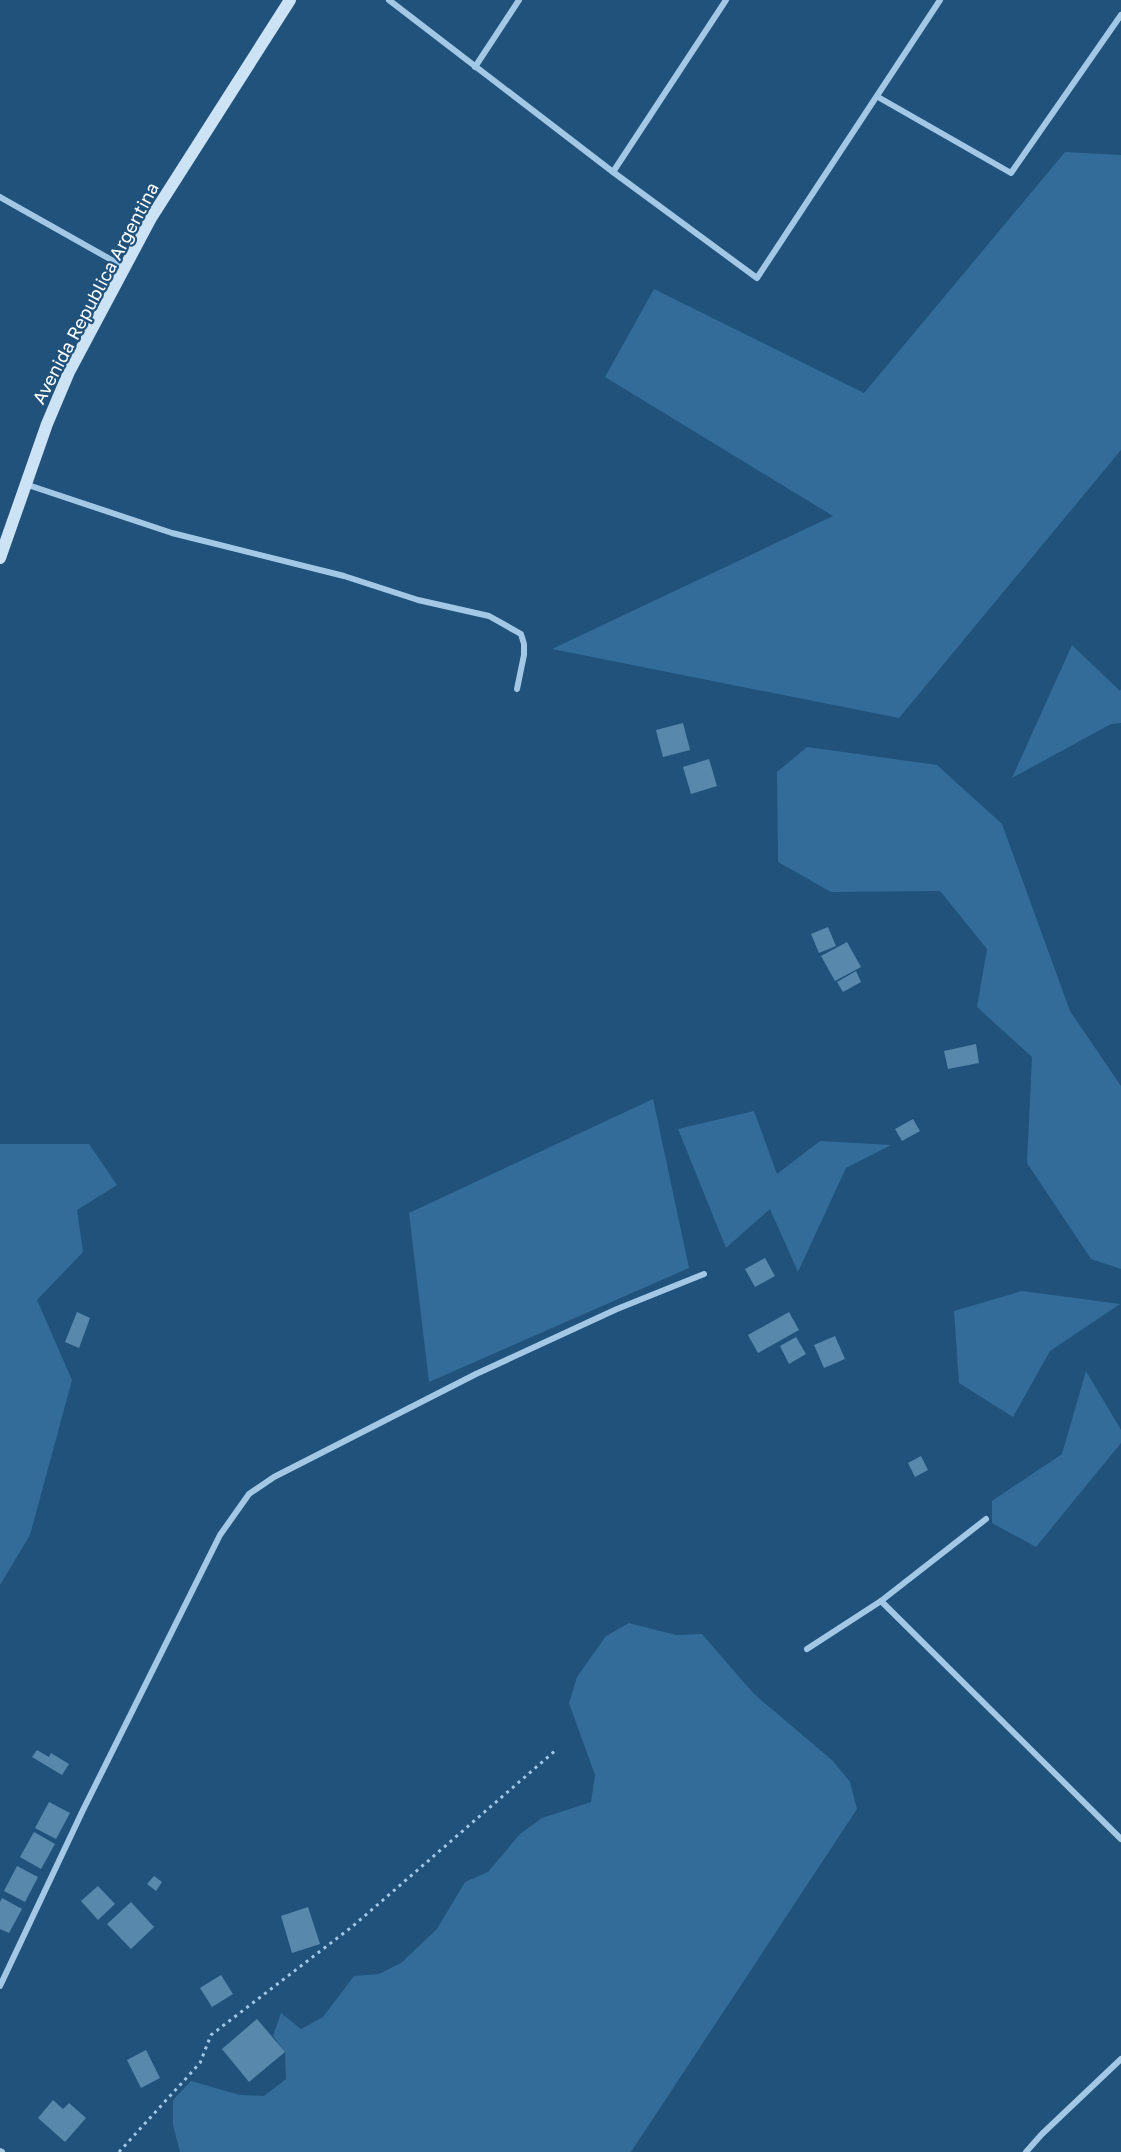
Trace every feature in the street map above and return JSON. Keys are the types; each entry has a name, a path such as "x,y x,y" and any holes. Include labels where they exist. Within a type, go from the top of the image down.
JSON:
{"street":[{"name":"Avenida Republica Argentina","path":"0,558 47,424 69,372 151,218 290,0"},
{"path":"389,0 613,172 758,278 940,0"},
{"path":"475,67 519,0"},
{"path":"613,172 726,0"},
{"path":"878,97 1011,173 1121,15"},
{"path":"0,197 125,267"},
{"path":"25,484 172,533 344,576 418,600 489,616 521,634 524,655 517,689"},
{"path":"0,1986 83,1810 215,1545 249,1494 274,1477 476,1374 617,1310 704,1274"},
{"path":"807,1648 881,1601 986,1519"},
{"path":"881,1601 1121,1839"},
{"path":"1026,2152 1121,2060"}],"path":[{"path":"119,2152 200,2063 211,2035 353,1926 556,1750"}],"shaded area":[{"path":"1065,152 1121,155 1121,450 899,718 552,649 833,516 605,377 654,289 864,393"},
{"path":"1072,645 1120,691 1121,689 1121,723 1111,724 1012,778"},
{"path":"807,747 937,765 1002,824 1070,1011 1121,1086 1121,1269 1091,1259 1027,1163 1032,1057 977,1007 987,949 940,891 831,892 778,862 777,772"},
{"path":"653,1099 689,1268 429,1382 409,1213"},
{"path":"754,1111 777,1174 820,1141 891,1145 846,1168 798,1272 770,1209 726,1248 678,1129"},
{"path":"0,1144 89,1144 117,1185 77,1210 83,1252 37,1300 72,1380 30,1535 0,1585"},
{"path":"1022,1291 1120,1304 1050,1351 1013,1417 959,1383 954,1311"},
{"path":"1086,1371 1121,1430 1121,1443 1036,1547 992,1523 992,1501 1062,1454"},
{"path":"629,1623 676,1635 702,1634 754,1694 833,1761 850,1782 857,1809 631,2152 180,2152 173,2125 173,2100 191,2081 240,2095 264,2096 286,2079 285,2052 273,2036 281,2013 301,2029 323,2017 354,1976 379,1974 401,1963 437,1929 465,1882 488,1872 520,1834 542,1818 591,1802 595,1775 569,1703 577,1677 606,1636"}],"building":[{"path":"683,723 690,750 663,757 656,730"},
{"path":"709,759 717,786 691,794 683,767"},
{"path":"828,927 836,946 819,953 811,934"},
{"path":"847,942 861,967 835,981 821,956"},
{"path":"856,971 861,982 843,992 837,982"},
{"path":"976,1044 979,1063 948,1069 944,1051"},
{"path":"913,1119 920,1131 902,1141 895,1129"},
{"path":"765,1258 775,1276 755,1287 745,1269"},
{"path":"77,1312 90,1318 79,1348 65,1342"},
{"path":"789,1312 799,1330 758,1353 748,1335"},
{"path":"835,1336 845,1359 824,1368 814,1345"},
{"path":"796,1337 806,1354 789,1364 780,1346"},
{"path":"921,1456 928,1470 915,1477 908,1463"},
{"path":"37,1750 49,1757 51,1753 69,1764 62,1775 32,1757"},
{"path":"49,1802 70,1813 56,1839 35,1828"},
{"path":"34,1832 55,1844 41,1869 20,1857"},
{"path":"17,1866 38,1877 25,1902 4,1891"},
{"path":"154,1876 162,1882 156,1891 147,1884"},
{"path":"98,1886 115,1904 98,1920 81,1901"},
{"path":"2,1898 22,1909 9,1933 0,1929"},
{"path":"131,1902 154,1927 131,1949 107,1924"},
{"path":"308,1907 320,1944 292,1953 281,1916"},
{"path":"221,1975 233,1994 212,2007 200,1988"},
{"path":"257,2019 285,2052 249,2082 222,2049"},
{"path":"146,2050 160,2078 141,2088 127,2060"},
{"path":"53,2100 63,2109 69,2103 86,2118 65,2142 38,2118"}]}
